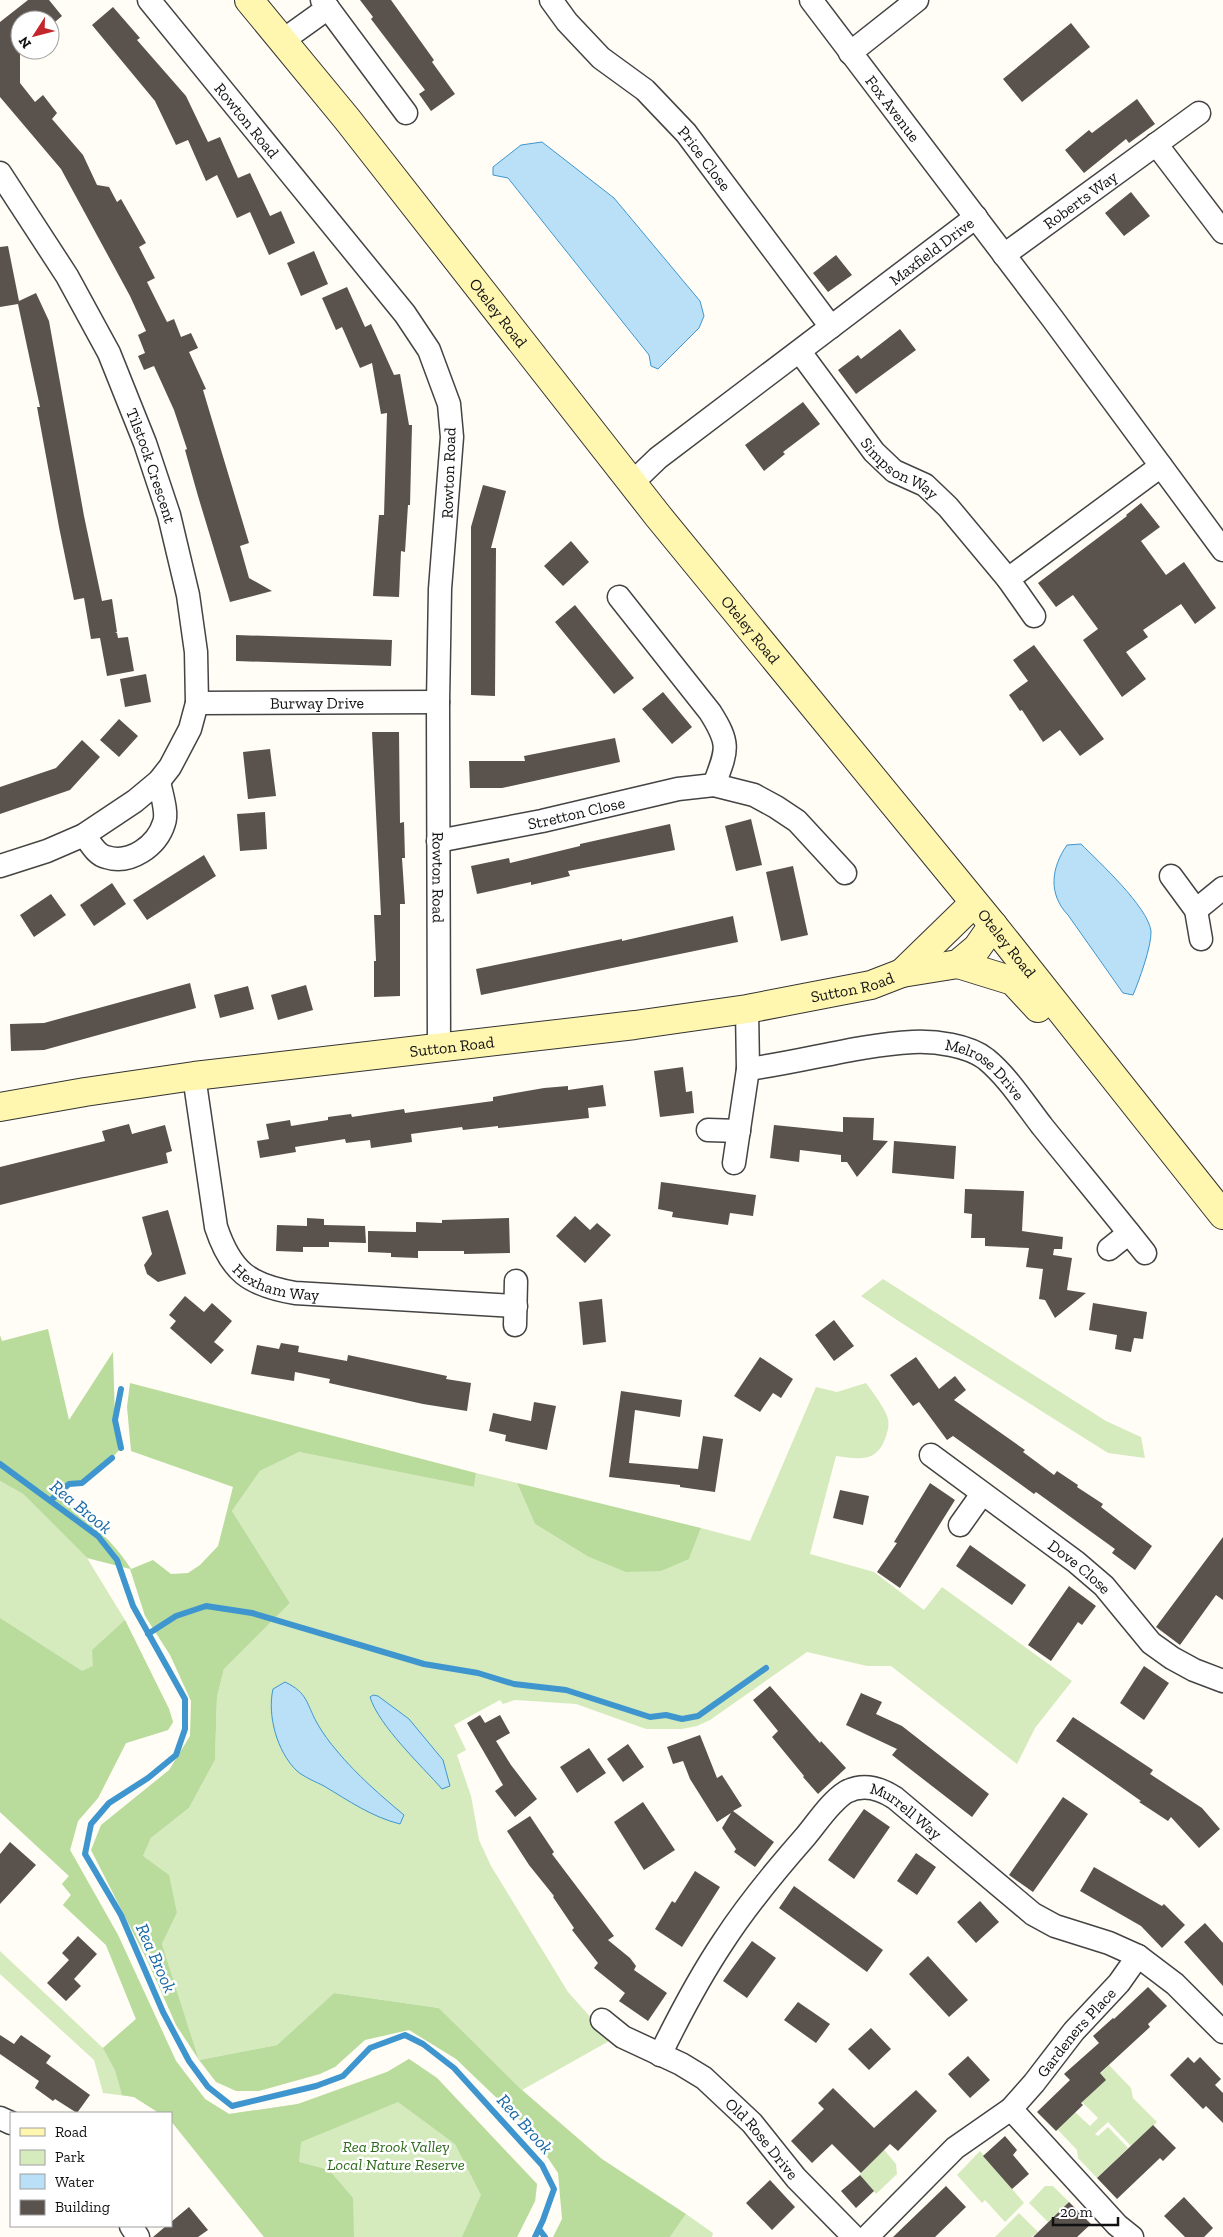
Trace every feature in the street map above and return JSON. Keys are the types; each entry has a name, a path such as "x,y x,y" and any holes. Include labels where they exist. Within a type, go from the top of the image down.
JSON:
{"main road":[{"name":"Oteley Road","path":"249,0 632,483 993,925 1223,1215"},
{"name":"Sutton Road","path":"902,973 974,903"},
{"path":"958,964 977,948 993,925"},
{"name":"Sutton Road","path":"0,1107 194,1076 635,1025 747,1009 855,988 902,973 958,964"},
{"path":"958,964 1013,981 1088,1064 1133,1102"}],"street":[{"name":"Rowton Road","path":"149,0 192,56 405,314 429,350 448,404 452,437 440,589 438,702 439,1047"},
{"name":"Fox Avenue","path":"811,0 976,218"},
{"path":"850,52 917,0"},
{"path":"282,41 325,4 406,113"},
{"name":"Price Close","path":"561,4 601,58 645,90 686,133 831,327"},
{"name":"Roberts Way","path":"1004,255 1198,113"},
{"path":"1156,144 1223,232"},
{"name":"Tilstock Crescent","path":"0,866 46,851 84,835 136,801 159,781 180,748 190,729 197,703 196,652 188,596 169,515 145,442 109,353 67,276 1,175"},
{"name":"Maxfield Drive","path":"632,483 658,458 976,218 1223,550"},
{"name":"Simpson Way","path":"800,352 874,452 894,471 925,485 948,507 1008,579 1034,616"},
{"path":"1008,579 1160,466"},
{"path":"619,597 710,712 723,732 725,754 714,785"},
{"name":"Burway Drive","path":"197,703 438,702"},
{"path":"84,835 96,851 105,857 125,858 145,851 157,839 165,822 159,781"},
{"name":"Stretton Close","path":"438,841 678,789 714,785 754,795 797,821 845,873"},
{"path":"1171,876 1196,910 1201,939"},
{"path":"1196,910 1223,888"},
{"path":"734,1162 748,1069 747,1009"},
{"name":"Melrose Drive","path":"748,1069 862,1048 914,1042 962,1048 977,1053 986,1059 1013,1089 1144,1253"},
{"name":"Hexham Way","path":"194,1076 216,1227 224,1249 235,1267 252,1280 271,1288 295,1293 516,1315 516,1281"},
{"path":"708,1130 739,1132"},
{"path":"1109,1249 1129,1233"},
{"name":"Dove Close","path":"931,1455 1076,1562 1104,1586 1151,1643 1172,1658 1194,1670 1223,1681"},
{"path":"960,1525 982,1494"},
{"name":"Murrell Way","path":"660,2055 691,1994 723,1941 756,1896 834,1803 846,1793 859,1788 869,1787 884,1790 896,1798 1032,1914 1055,1926 1109,1943 1138,1956 1175,1984 1223,2032"},
{"name":"Gardeners Place","path":"867,2237 955,2148 1011,2109 1034,2083 1074,2030 1119,1982 1138,1956"},
{"name":"Old Rose Drive","path":"602,2020 623,2037 704,2078 752,2123 796,2178 854,2237"},
{"path":"1011,2109 1117,2225 1132,2237"}],"green space":[{"path":"883,1279 1106,1421 1141,1437 1145,1458 1108,1453 861,1296"},
{"path":"48,1329 69,1420 113,1352 115,1420 121,1448 82,1483 69,1484 57,1496 106,1538 131,1569 153,1560 171,1574 188,1573 200,1565 218,1546 233,1487 131,1451 127,1407 130,1383 476,1473 474,1487 299,1452 260,1471 232,1511 290,1603 224,1669 217,1697 215,1760 189,1808 151,1838 143,1856 169,1875 177,1913 162,1944 199,2060 176,2025 147,1960 91,1850 101,1825 169,1770 190,1736 191,1701 170,1655 145,1616 130,1569 87,1558 23,1494 0,1481 0,1335 2,1341"},
{"path":"866,1383 887,1416 888,1430 881,1447 871,1456 852,1458 836,1456 810,1554 874,1572 924,1610 942,1587 1072,1681 1035,1728 1017,1764 891,1666 867,1666 807,1652 710,1720 697,1726 682,1729 646,1729 576,1704 515,1700 503,1704 500,1700 454,1725 466,1750 457,1755 471,1796 479,1840 491,1866 568,1992 611,2040 522,2090 439,2008 334,1993 277,2045 199,2060 162,1944 177,1913 143,1856 151,1838 189,1808 215,1760 217,1697 224,1669 290,1603 232,1511 260,1471 299,1452 474,1487 476,1473 517,1483 535,1524 587,1556 689,1559 701,1528 750,1541 816,1387 837,1392"},
{"name":"Rea Brook Valley Local Nature Reserve","path":"0,1481 23,1494 87,1558 125,1620 169,1709 173,1722 168,1730 126,1743 98,1798 78,1821 70,1850 118,1935 176,2061 205,2099 229,2114 298,2104 387,2072 409,2059 437,2078 537,2184 535,2201 517,2237 264,2237 172,2122 172,2112 157,2112 134,2097 103,2093 94,2060 0,1974 0,1951 103,2048 136,2019 106,1945 63,1905 71,1895 62,1884 69,1876 0,1812"},
{"path":"517,1483 701,1528 689,1559 661,1571 626,1572 587,1556 535,1524"},
{"name":"Rea Brook Valley Local Nature Reserve","path":"0,1618 82,1671 93,1666 92,1650 125,1620 169,1709 173,1722 168,1730 126,1743 98,1798 78,1821 70,1850 118,1935 176,2061 205,2099 229,2114 298,2104 387,2072 409,2059 437,2078 537,2184 535,2201 517,2237 462,2237 481,2195 455,2144 398,2102 301,2142 299,2162 329,2170 353,2198 354,2237 264,2237 172,2122 172,2112 157,2112 134,2097 122,2095 115,2070 103,2048 136,2019 106,1945 63,1905 71,1895 62,1884 69,1876 0,1812"},
{"path":"334,1993 439,2008 522,2090 602,2159 686,2214 670,2237 553,2237 562,2219 558,2173 527,2127 456,2059 409,2030 365,2040 335,2067 320,2074 259,2091 236,2091 216,2082 199,2060 277,2045"},
{"path":"1109,2065 1131,2088 1133,2098 1157,2122 1131,2146 1108,2122 1095,2134 1098,2136 1108,2127 1128,2148 1097,2178 1078,2158 1077,2150 1057,2129 1075,2112 1090,2126 1098,2118 1082,2102 1105,2080 1100,2074"},
{"path":"880,2145 896,2164 897,2174 876,2194 860,2175 874,2160 868,2153"},
{"path":"980,2151 1024,2203 1005,2222 985,2200 982,2203 957,2175"},
{"path":"1045,2186 1053,2186 1069,2202 1048,2222 1029,2203"},
{"path":"1019,2213 1038,2232 1031,2237 995,2237"},
{"path":"686,2214 713,2233 712,2237 670,2237"}],"water":[{"path":"542,142 614,198 700,301 704,316 699,328 658,369 651,366 649,355 508,178 493,175 493,167 521,145"},
{"path":"1081,844 1122,885 1148,921 1151,937 1142,972 1133,995 1123,993 1057,898 1054,881 1055,872 1062,854 1067,845"},
{"path":"285,1682 298,1690 306,1699 321,1730 345,1760 404,1815 400,1824 361,1808 303,1775 290,1763 275,1733 271,1710 273,1689"},
{"path":"373,1695 378,1696 409,1719 443,1760 450,1786 442,1789 391,1733 375,1708 370,1697"}],"building":[{"path":"28,0 49,0 57,10 15,10"},
{"path":"360,0 391,0 434,60 432,62 455,94 431,111 419,94 425,90 371,19 373,17"},
{"path":"113,7 140,38 137,40 186,96 208,142 220,137 238,178 250,173 270,216 281,211 295,243 269,255 250,212 237,218 217,175 206,181 188,140 176,145 155,101 92,25"},
{"path":"10,14 10,60 20,60 20,83 35,102 43,95 57,113 52,119 83,155 97,185 109,187 117,202 121,199 146,243 139,247 155,278 147,282 167,322 174,319 181,337 191,333 198,348 189,352 206,389 203,390 249,543 240,546 249,578 272,591 230,602 185,450 187,449 174,410 154,366 144,370 138,356 145,353 138,335 146,331 130,296 61,169 0,97 0,22"},
{"path":"1071,23 1090,47 1022,102 1003,79"},
{"path":"1137,99 1155,124 1129,143 1126,139 1084,173 1065,150 1089,130 1092,133"},
{"path":"1131,192 1150,216 1124,236 1105,213"},
{"path":"8,246 19,301 36,293 49,321 84,516 102,601 112,599 117,632 115,633 117,633 118,638 128,637 134,671 107,676 100,638 91,639 84,598 74,600 37,407 40,407 18,304 0,307 0,247"},
{"path":"314,251 328,284 301,296 287,263"},
{"path":"836,255 852,275 828,292 813,273"},
{"path":"347,287 365,327 371,324 394,375 400,374 409,425 412,425 410,505 408,505 405,552 401,551 399,597 373,596 379,515 384,515 387,413 381,414 372,363 360,368 342,327 336,330 322,298"},
{"path":"900,329 916,350 856,394 838,370 858,355 861,359"},
{"path":"803,402 820,424 783,452 785,454 764,471 745,445"},
{"path":"483,485 506,491 491,548 496,548 495,696 471,695 471,527"},
{"path":"1141,503 1160,527 1141,541 1166,575 1184,562 1216,608 1195,624 1181,604 1143,630 1148,637 1126,652 1146,679 1122,697 1083,640 1098,629 1073,595 1056,607 1038,583 1127,516"},
{"path":"571,541 589,562 563,586 544,566"},
{"path":"575,605 634,678 614,694 555,622"},
{"path":"236,635 392,640 391,666 236,661"},
{"path":"1034,645 1104,739 1080,756 1060,730 1043,742 1022,710 1020,711 1009,695 1028,681 1013,660"},
{"path":"146,674 151,702 125,707 120,679"},
{"path":"663,692 692,727 672,744 642,709"},
{"path":"119,719 138,736 119,757 100,740"},
{"path":"372,732 399,732 400,823 404,822 405,858 402,858 405,904 400,904 400,996 374,997 374,961 376,961 374,915 381,915"},
{"path":"615,738 620,762 502,788 470,788 469,761 525,761 524,756"},
{"path":"82,740 100,757 70,790 0,814 0,787 56,768"},
{"path":"270,749 276,796 248,799 243,752"},
{"path":"265,812 267,849 240,851 237,814"},
{"path":"751,819 762,865 736,871 725,826"},
{"path":"670,824 675,850 568,871 570,876 531,885 531,882 477,894 471,866 509,858 510,863 580,846 580,844"},
{"path":"204,855 216,876 147,920 133,900"},
{"path":"793,866 808,935 781,941 766,872"},
{"path":"112,883 126,904 94,926 80,905"},
{"path":"51,894 66,915 34,937 20,915"},
{"path":"733,916 738,942 481,995 476,969 622,939 622,941"},
{"path":"190,983 196,1008 44,1050 11,1051 10,1024 44,1023"},
{"path":"306,985 313,1010 278,1020 271,995"},
{"path":"248,986 254,1009 220,1018 214,995"},
{"path":"683,1067 686,1092 692,1091 694,1113 660,1117 654,1071"},
{"path":"603,1085 606,1106 588,1108 589,1118 498,1128 498,1126 463,1130 462,1127 411,1134 412,1142 371,1148 370,1140 346,1143 345,1139 295,1147 296,1152 260,1158 257,1141 269,1139 266,1124 290,1120 291,1126 328,1120 328,1117 351,1114 352,1117 404,1109 405,1113 493,1101 493,1097 544,1088 568,1086 568,1090"},
{"path":"843,1117 874,1118 873,1140 888,1141 857,1177 847,1162 841,1162 841,1155 800,1150 799,1162 770,1158 774,1125 843,1132"},
{"path":"129,1124 132,1134 165,1125 172,1151 166,1153 168,1163 0,1205 0,1167 105,1141 102,1131"},
{"path":"894,1141 956,1146 954,1179 892,1173"},
{"path":"661,1182 756,1195 753,1216 730,1213 728,1225 672,1217 673,1212 658,1209"},
{"path":"965,1189 1024,1191 1022,1231 1063,1237 1062,1249 1054,1249 1053,1255 1072,1258 1067,1290 1086,1293 1055,1318 1045,1300 1039,1299 1043,1269 1026,1267 1029,1248 985,1246 985,1238 971,1238 972,1214 964,1213"},
{"path":"168,1210 186,1274 158,1282 147,1274 144,1265 152,1254 142,1217"},
{"path":"575,1216 590,1230 597,1223 611,1235 585,1263 556,1236"},
{"path":"307,1218 324,1219 324,1225 365,1226 366,1243 329,1242 329,1247 303,1247 303,1252 276,1251 277,1225 307,1226"},
{"path":"509,1218 510,1253 464,1254 464,1251 418,1251 418,1258 391,1257 391,1253 368,1252 368,1231 416,1232 416,1222 442,1223 442,1220"},
{"path":"185,1296 204,1312 212,1303 232,1321 214,1342 224,1350 211,1364 170,1328 176,1321 169,1315"},
{"path":"602,1299 606,1342 583,1345 579,1302"},
{"path":"1093,1303 1147,1312 1143,1339 1134,1338 1131,1352 1115,1349 1117,1335 1089,1330"},
{"path":"834,1320 854,1346 834,1361 815,1335"},
{"path":"281,1343 299,1346 298,1352 347,1361 348,1355 447,1376 446,1379 471,1383 467,1411 423,1404 329,1383 330,1379 295,1372 294,1381 251,1374 257,1345 279,1349"},
{"path":"760,1357 793,1379 781,1398 773,1393 760,1412 734,1396"},
{"path":"916,1357 939,1389 955,1376 966,1390 954,1400 1025,1450 1023,1452 1054,1475 1057,1471 1078,1485 1077,1487 1103,1504 1101,1507 1152,1546 1135,1570 1112,1553 1115,1549 1036,1492 1034,1494 953,1436 947,1440 919,1402 913,1406 890,1375"},
{"path":"621,1391 682,1400 680,1417 635,1410 629,1463 698,1469 703,1436 723,1439 715,1492 680,1487 680,1485 609,1477"},
{"path":"534,1402 556,1406 547,1450 505,1441 506,1435 489,1431 493,1413 531,1421"},
{"path":"930,1483 955,1500 900,1588 877,1572 897,1543 894,1542"},
{"path":"840,1490 869,1496 863,1525 833,1518"},
{"path":"1223,1537 1223,1600 1216,1595 1180,1645 1156,1627"},
{"path":"970,1545 1026,1585 1012,1605 956,1566"},
{"path":"1069,1586 1096,1606 1082,1625 1078,1622 1051,1661 1028,1645"},
{"path":"1144,1666 1169,1683 1144,1720 1120,1703"},
{"path":"770,1686 820,1743 821,1741 846,1768 818,1794 772,1737 778,1731 753,1700"},
{"path":"861,1693 882,1702 876,1714 902,1726 989,1794 972,1817 892,1755 897,1749 846,1725"},
{"path":"480,1715 485,1723 500,1715 510,1733 496,1741 511,1765 537,1799 515,1817 495,1791 503,1785 467,1723"},
{"path":"1073,1717 1153,1770 1150,1774 1202,1808 1220,1829 1199,1848 1171,1817 1168,1821 1139,1802 1141,1801 1056,1741"},
{"path":"700,1735 717,1778 722,1775 742,1806 733,1811 774,1842 755,1867 734,1852 736,1849 722,1828 731,1813 717,1822 690,1779 683,1761 673,1764 667,1747"},
{"path":"628,1744 644,1767 623,1782 607,1759"},
{"path":"589,1748 606,1773 577,1793 560,1767"},
{"path":"1063,1797 1088,1814 1033,1892 1009,1875"},
{"path":"643,1802 675,1850 644,1870 614,1822"},
{"path":"864,1809 890,1827 854,1879 828,1860"},
{"path":"530,1816 554,1852 552,1854 614,1936 608,1940 630,1958 636,1966 634,1970 667,1993 648,2021 619,2001 625,1993 594,1968 598,1963 572,1930 574,1928 554,1896 529,1865 507,1831"},
{"path":"10,1842 36,1865 0,1904 0,1854"},
{"path":"916,1853 936,1867 917,1895 897,1881"},
{"path":"1094,1867 1162,1906 1164,1904 1185,1925 1162,1948 1141,1926 1080,1891"},
{"path":"695,1871 720,1887 682,1947 655,1929 672,1901 675,1903"},
{"path":"794,1886 883,1950 867,1972 779,1908"},
{"path":"980,1901 999,1922 976,1943 957,1922"},
{"path":"1205,1923 1223,1943 1223,1986 1184,1942"},
{"path":"78,1936 97,1954 74,1979 81,1986 66,2001 47,1983 69,1960 62,1953"},
{"path":"752,1941 776,1958 747,1998 723,1981"},
{"path":"928,1956 968,2000 949,2017 909,1974"},
{"path":"1148,1987 1167,2006 1148,2024 1150,2027 1100,2073 1106,2080 1081,2103 1083,2105 1056,2131 1037,2112 1070,2080 1064,2074 1099,2043 1093,2036"},
{"path":"798,2002 830,2024 816,2043 784,2020"},
{"path":"871,2028 891,2049 869,2070 848,2049"},
{"path":"0,2035 14,2044 21,2035 51,2056 46,2063 90,2095 78,2112 75,2112 55,2099 53,2101 35,2088 39,2081 0,2054"},
{"path":"968,2056 990,2080 970,2098 948,2074"},
{"path":"1188,2057 1194,2063 1200,2057 1221,2079 1215,2085 1223,2093 1223,2123 1206,2106 1203,2109 1170,2075"},
{"path":"833,2088 874,2128 916,2090 937,2111 898,2151 890,2144 861,2173 832,2144 812,2163 791,2141 824,2109 818,2103"},
{"path":"1153,2125 1176,2148 1163,2161 1160,2158 1117,2199 1097,2178"},
{"path":"1005,2136 1017,2150 1013,2155 1029,2174 1012,2189 983,2156"},
{"path":"860,2175 874,2191 856,2208 841,2191"},
{"path":"770,2180 795,2207 772,2230 746,2203"},
{"path":"946,2186 966,2207 935,2237 893,2237"},
{"path":"1184,2197 1213,2228 1204,2237 1185,2237 1164,2216"},
{"path":"1069,2202 1091,2224 1077,2237 1033,2237"},
{"path":"189,2207 208,2230 198,2237 153,2237 165,2227 172,2227 172,2221"}],"waterway":[{"path":"121,1389 115,1420 121,1448"},
{"path":"51,1500 69,1484 82,1483 112,1458"},
{"name":"Rea Brook","path":"0,1464 98,1536 117,1560 133,1606 185,1699 185,1729 176,1755 148,1778 109,1803 91,1824 85,1854 121,1915 163,2012 189,2061 208,2087 232,2106 316,2086 343,2076 370,2048 405,2035 423,2044 454,2068 542,2165 554,2189 535,2237"},
{"path":"148,1634 176,1616 206,1606 252,1613 424,1664 478,1673 514,1684 566,1690 650,1717 666,1715 682,1719 698,1716 766,1668"},
{"path":"539,2229 545,2237"}]}
